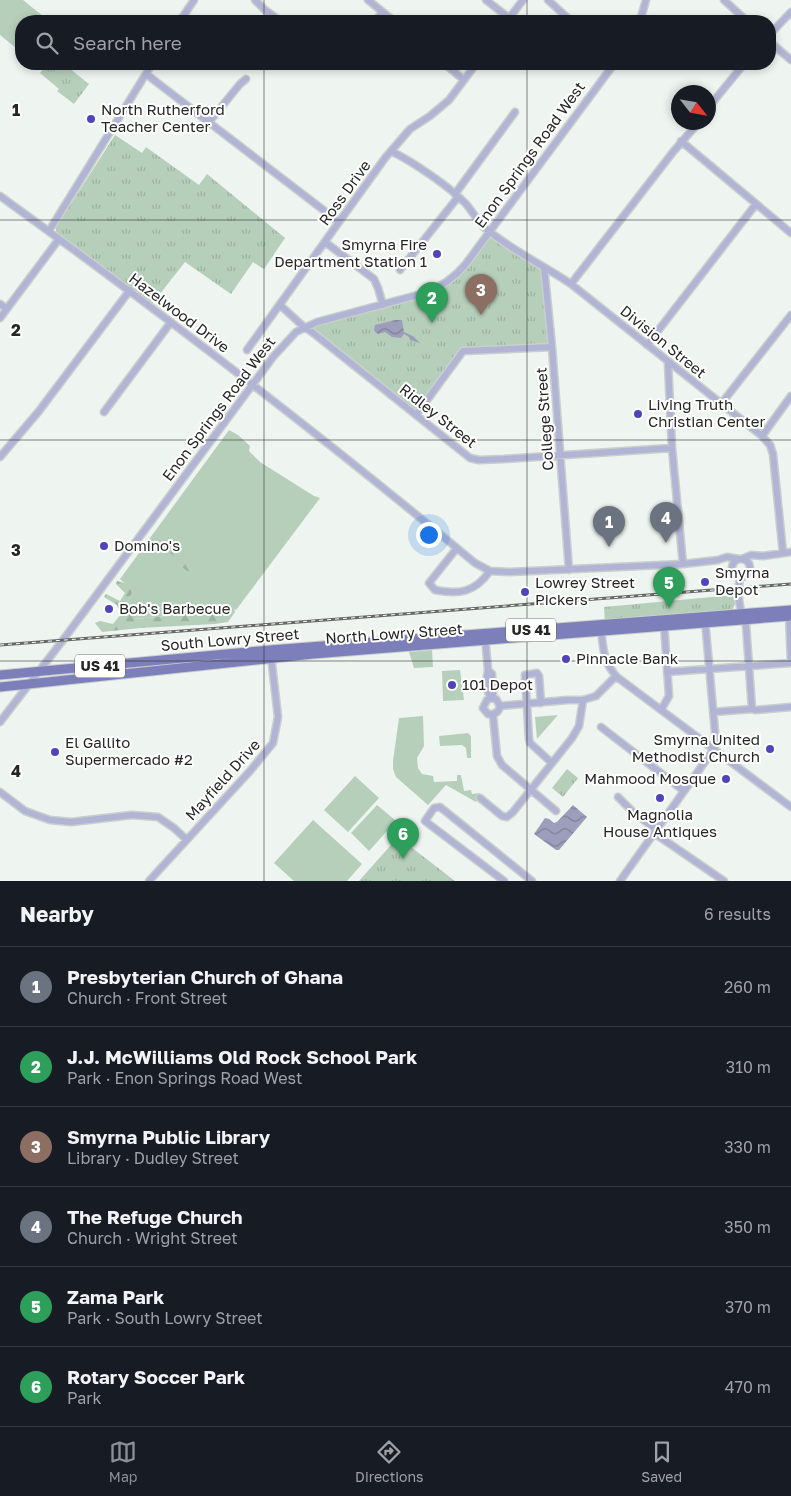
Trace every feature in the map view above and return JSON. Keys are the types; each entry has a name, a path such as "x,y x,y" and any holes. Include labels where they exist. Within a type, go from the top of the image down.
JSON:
{"main road":[{"name":"South Lowry Street","path":"0,675 790,613"},
{"name":"US 41","path":"0,687 271,654"}],"street":[{"path":"184,15 194,0"},
{"path":"255,0 272,15"},
{"path":"368,0 387,15"},
{"path":"486,0 502,15"},
{"path":"511,15 523,0"},
{"path":"548,0 565,15"},
{"path":"642,15 646,0"},
{"path":"724,0 740,15"},
{"path":"776,28 791,12"},
{"path":"776,47 791,60"},
{"path":"49,231 148,70"},
{"path":"452,70 464,80"},
{"name":"Ross Drive","path":"247,350 391,151 410,129 442,106 472,70"},
{"name":"Enon Springs Road West","path":"0,722 288,339 304,327 317,322 425,294 444,284 460,270 608,70"},
{"path":"716,98 739,70"},
{"path":"146,74 339,222"},
{"path":"210,122 240,84 246,80"},
{"path":"400,270 456,196 515,112"},
{"path":"391,151 407,159 456,196 489,232 519,253 571,284 692,130"},
{"path":"681,142 791,233"},
{"name":"Hazelwood Drive","path":"0,196 130,290 253,384 475,563 490,571"},
{"path":"647,345 756,204"},
{"path":"0,318 59,238"},
{"path":"325,242 374,279 383,305"},
{"name":"College Street","path":"544,267 569,570"},
{"name":"Division Street","path":"571,284 762,436 770,445 773,454 783,553"},
{"path":"0,457 39,411 130,290"},
{"path":"0,304 7,309"},
{"name":"Ridley Street","path":"280,305 304,327 470,458 479,460 560,456 672,448"},
{"path":"722,404 791,315"},
{"path":"104,412 171,322"},
{"path":"416,415 461,352 466,350 552,347"},
{"path":"668,362 672,448 683,564"},
{"path":"762,436 791,396"},
{"path":"457,548 429,583 434,590 463,591 473,589 483,581 490,571 569,570 683,564 723,558 740,559 748,562 750,567"},
{"path":"732,571 733,564 751,555 763,556 791,552"},
{"path":"718,560 726,563 735,575 740,577 747,576 755,560 763,556"},
{"path":"740,577 739,588 742,617 746,625 752,708"},
{"path":"667,672 791,662 790,613"},
{"path":"620,881 714,749 716,743 705,620"},
{"path":"661,710 669,696 664,624"},
{"path":"601,628 604,657 609,668 616,676 791,807"},
{"path":"485,637 488,694 496,699 500,706"},
{"name":"Mayfield Drive","path":"151,880 273,743 278,717 271,654"},
{"path":"541,703 539,676 537,673 525,675 530,743 552,763"},
{"path":"500,706 583,700 596,696 616,676"},
{"path":"491,697 487,700 484,708 488,714 493,715"},
{"path":"480,798 502,816 507,817 513,812 572,738 579,726 583,700"},
{"path":"493,715 497,713 500,706"},
{"path":"713,712 791,707"},
{"path":"493,715 497,756 502,765 556,811"},
{"path":"601,727 684,791"},
{"path":"0,792 25,811 50,820 72,822 139,815 158,817 187,840"},
{"path":"618,797 656,831 724,881"},
{"path":"504,881 424,821 434,808 440,807 532,881"}],"green space":[{"path":"0,0 23,0 42,15 15,15 15,47 0,35"},
{"path":"42,70 72,70 89,84 74,104 57,91 59,89 40,73"},
{"path":"115,135 142,153 146,147 199,185 207,174 285,238 264,269 253,262 231,294 185,262 152,304 56,233 56,227"},
{"path":"489,232 544,267 552,347 466,350 416,415 304,327 419,295 449,281"},
{"path":"229,430 250,446 249,451 260,462 320,498 236,610 229,606 221,614 186,613 133,619 133,611 125,607 133,591 120,579"},
{"path":"167,539 189,553 199,565 190,573 179,565 182,562 160,546 159,540"},
{"path":"117,581 125,583 133,591 125,607 133,611 133,619 186,613 221,614 228,606 234,608 235,612 228,622 215,624 102,632 95,623 100,621 113,624 121,614 117,605 104,597 106,594 120,601 125,593 116,584"},
{"path":"734,595 735,604 732,611 605,622 604,607"},
{"path":"432,650 433,667 414,668 409,652"},
{"name":"101 Depot","path":"460,670 464,700 443,701 442,671"},
{"path":"558,715 537,739 535,717"},
{"path":"423,716 424,746 417,758 418,768 422,774 433,776 434,782 457,781 457,775 461,775 464,791 471,790 472,794 480,793 476,802 446,785 428,805 396,777 393,761 399,718"},
{"path":"468,733 471,736 471,758 467,758 466,748 462,745 440,746 439,736"},
{"path":"567,769 578,778 563,797 552,788"},
{"path":"355,776 379,798 348,832 324,810"},
{"path":"377,805 396,821 369,851 351,833"},
{"path":"313,820 362,864 347,881 294,881 274,863"},
{"path":"398,837 455,881 359,881"}],"water":[{"path":"402,320 404,332 413,336 420,343 410,340 404,334 401,338 392,337 385,332 378,334 374,331 375,325"},
{"path":"573,805 587,817 559,850 556,850 534,834 545,818 554,823 557,822"}],"railway":[{"path":"0,645 791,584"}],"place":[{"name":"North Rutherford Teacher Center","path":"91,119"},
{"name":"Smyrna Fire Department Station 1","path":"437,254"},
{"name":"Smyrna Public Library","path":"481,315"},
{"name":"J.J. McWilliams Old Rock School Park","path":"432,323"},
{"name":"Living Truth Christian Center","path":"638,414"},
{"name":"The Refuge Church","path":"666,543"},
{"name":"Domino's","path":"104,546"},
{"name":"Presbyterian Church of Ghana","path":"609,547"},
{"name":"Smyrna Depot","path":"705,582"},
{"name":"Lowrey Street Pickers","path":"525,592"},
{"name":"Zama Park","path":"669,608"},
{"name":"Bob's Barbecue","path":"109,609"},
{"name":"Pinnacle Bank","path":"566,659"},
{"name":"101 Depot","path":"452,685"},
{"name":"Smyrna United Methodist Church","path":"770,749"},
{"name":"El Gallito Supermercado #2","path":"55,752"},
{"name":"Mahmood Mosque","path":"726,779"},
{"name":"Magnolia House Antiques","path":"660,798"},
{"name":"Rotary Soccer Park","path":"403,859"}]}
